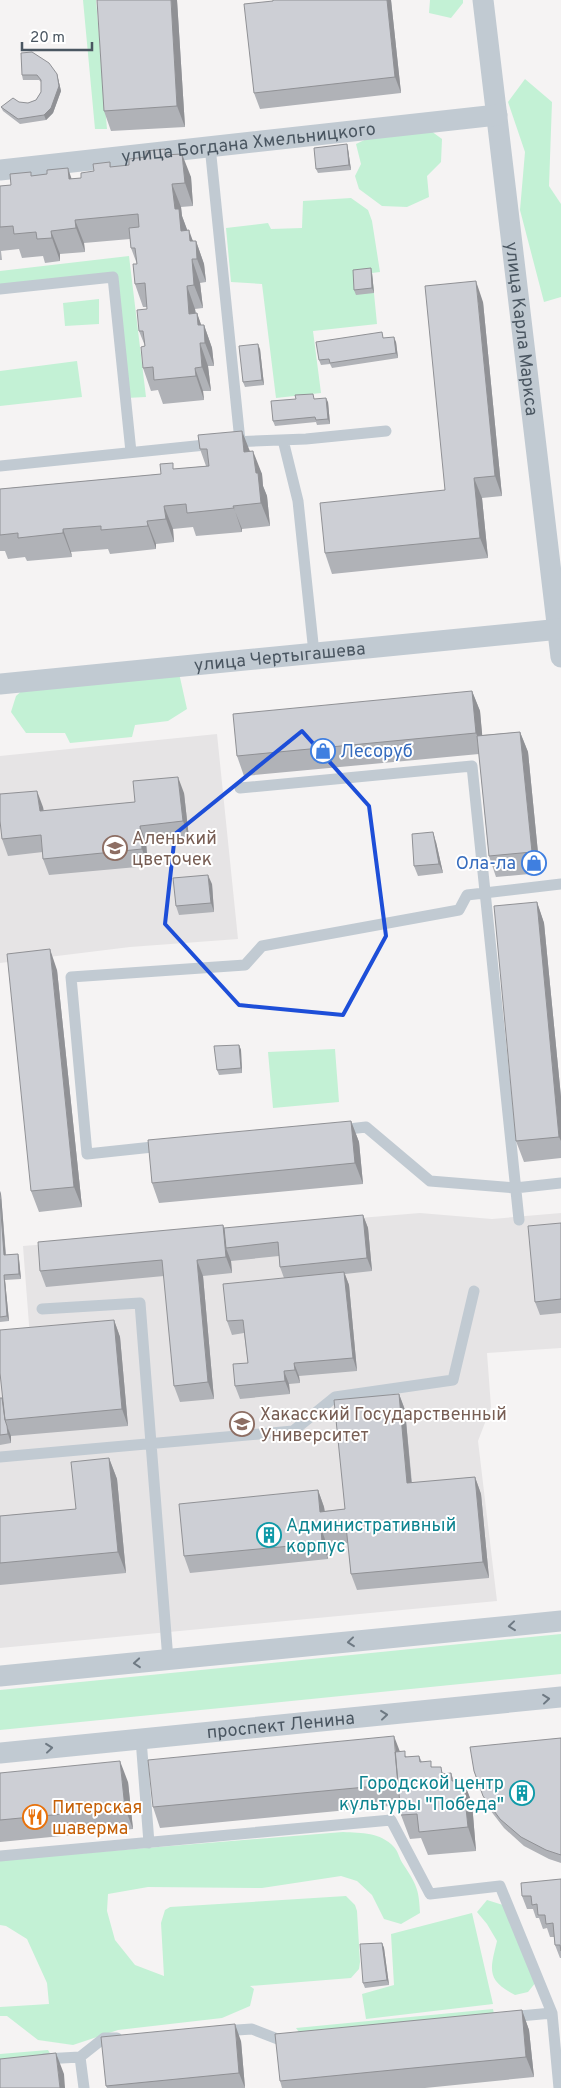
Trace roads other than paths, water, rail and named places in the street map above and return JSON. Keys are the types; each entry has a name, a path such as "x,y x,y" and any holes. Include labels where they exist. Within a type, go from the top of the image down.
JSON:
{"street":[{"name":"улица Карла Маркса","path":"483,0 561,657"},
{"name":"улица Богдана Хмельницкого","path":"0,170 497,115"},
{"name":"улица Чертыгашева","path":"0,684 559,629"},
{"path":"0,1676 561,1621"},
{"name":"проспект Ленина","path":"0,1753 561,1697"}],"lane":[{"path":"210,146 240,441"},
{"path":"0,289 113,277 131,452"},
{"path":"0,466 240,441 306,440 386,431"},
{"path":"283,440 298,501 314,653"},
{"path":"240,788 472,766 519,1220"},
{"path":"170,1146 87,1154 71,977 245,965 262,946 459,910 467,895 561,884"},
{"path":"327,1131 366,1127 430,1181 515,1188 561,1183"},
{"path":"0,1457 293,1431 335,1397 453,1380 474,1292"},
{"path":"42,1309 140,1303 168,1660"},
{"path":"141,1739 150,1843"},
{"path":"0,1856 391,1820 430,1894 500,1886 552,2013 559,2088"},
{"path":"501,2018 552,2013"},
{"path":"213,2031 252,2029 280,2040 300,2038"},
{"path":"36,2060 80,2057 104,2038 133,2036"},
{"path":"80,2057 84,2088"}],"place":[{"name":"Лесоруб","path":"323,751"},
{"name":"Аленький цветочек","path":"115,848"},
{"name":"Ола-ла","path":"534,863"},
{"name":"Хакасский Государственный Университет","path":"242,1424"},
{"name":"Административный корпус","path":"269,1535"},
{"name":"Городской центр культуры \"Победа\"","path":"522,1793"},
{"name":"Питерская шаверма","path":"35,1817"}]}
